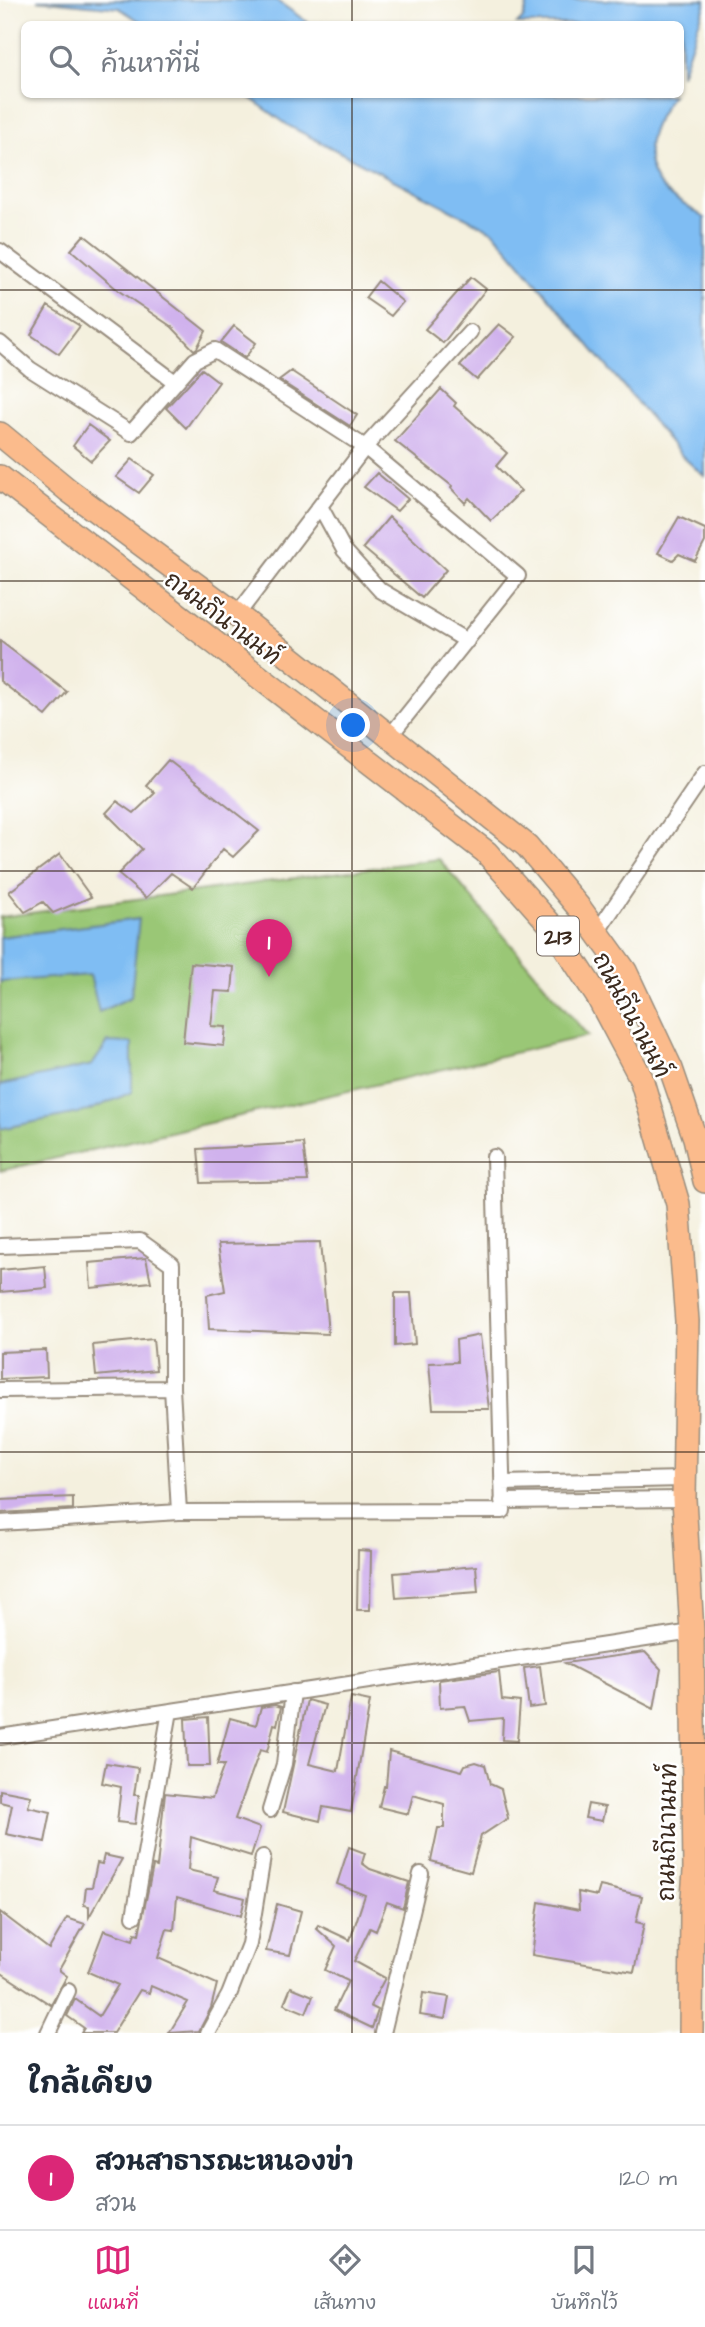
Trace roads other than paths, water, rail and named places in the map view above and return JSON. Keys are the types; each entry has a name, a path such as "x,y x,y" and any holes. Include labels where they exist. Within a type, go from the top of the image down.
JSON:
{"main road":[{"name":"ถนนถีนานนท์","path":"0,434 68,490 237,615 527,846 625,971 671,1069 695,1138 705,1181"},
{"name":"ถนนถีนานนท์","path":"0,477 47,516 486,852 551,925 598,997 641,1078 678,1204 694,1447 684,1489 692,1632 695,1871 691,2033"},
{"path":"47,516 68,490"},
{"name":"ถนนถีนานนท์","path":"692,1632 705,1589"}],"street":[{"path":"0,251 175,382"},
{"path":"237,615 365,447 470,332"},
{"path":"0,343 30,369 131,433 195,360 215,350 365,447 518,576 390,736"},
{"path":"320,506 344,550 380,590 467,641"},
{"path":"597,932 705,773"},
{"path":"0,1523 179,1512 503,1511 494,1157"},
{"path":"0,1246 140,1241 172,1264 172,1388 179,1512"},
{"path":"0,1390 172,1388"},
{"path":"502,1483 684,1489"},
{"path":"502,1501 684,1489"},
{"path":"0,1737 692,1632"},
{"path":"270,1810 284,1764 293,1692"},
{"path":"134,1916 170,1711"},
{"path":"208,2033 229,1996 249,1944 263,1857"},
{"path":"383,2033 421,1874"},
{"path":"48,2033 68,1991"}],"water":[{"path":"37,0 276,0 306,21 139,21 119,8"},
{"path":"529,0 705,0 684,66 684,21 520,21"},
{"path":"250,98 670,98 651,136 649,158 651,169 661,186 705,218 705,477 682,456 494,232 289,126"},
{"path":"139,919 131,997 99,1012 90,975 0,982 0,937"},
{"path":"108,1042 132,1043 132,1092 88,1111 0,1129 0,1085 92,1065"}],"place":[{"name":"สวนสาธารณะหนองข่า","path":"269,977"}]}
